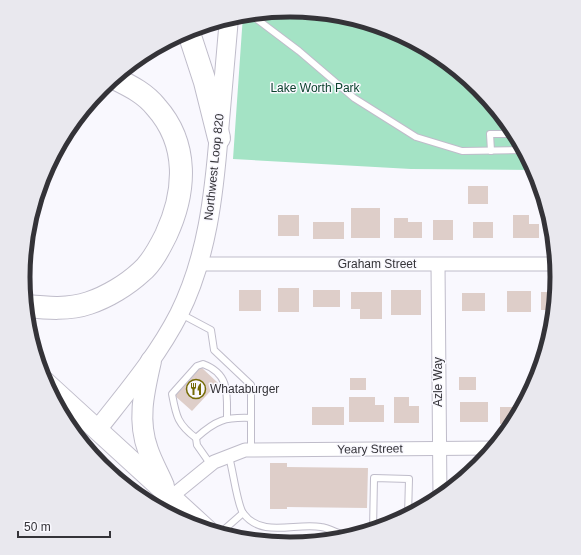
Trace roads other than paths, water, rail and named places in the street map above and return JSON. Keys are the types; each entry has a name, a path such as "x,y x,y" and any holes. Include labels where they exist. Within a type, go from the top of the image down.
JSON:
{"highway":[{"path":"190,37 205,82 219,138"},
{"path":"32,307 55,309 88,304 118,289 142,272 160,247 174,217 182,185 179,154 170,127 156,106 138,90 120,81"}],"main road":[{"name":"Northwest Loop 820","path":"97,430 150,362 179,313 198,264 210,215 219,138 228,25"},
{"path":"150,362 143,400 142,425 147,449 166,500"},
{"path":"57,393 97,430 166,500 190,518"}],"street":[{"name":"Graham Street","path":"198,264 550,264"},
{"name":"Azle Way","path":"438,265 438,449 440,491"},
{"name":"Yeary Street","path":"248,450 487,448"},
{"path":"166,500 211,465 229,456 248,450"}],"lane":[{"path":"257,19 299,51 354,98 416,137 462,151 518,150"},
{"path":"491,151 490,134 508,134"},
{"path":"179,313 211,330 214,350 251,385 251,418 248,450"},
{"path":"211,465 197,445 196,438 185,430 177,419 172,394 197,366 203,364 210,366 226,384 226,418"},
{"path":"196,438 212,425 226,418 251,418"},
{"path":"229,456 238,499 243,513 253,522 272,528 321,527 339,533"},
{"path":"373,524 374,478 409,478 408,510"},
{"path":"224,529 243,513"}],"place":[{"name":"Whataburger","path":"196,389"}],"park label":[{"name":"Lake Worth Park","path":"315,88"}]}
